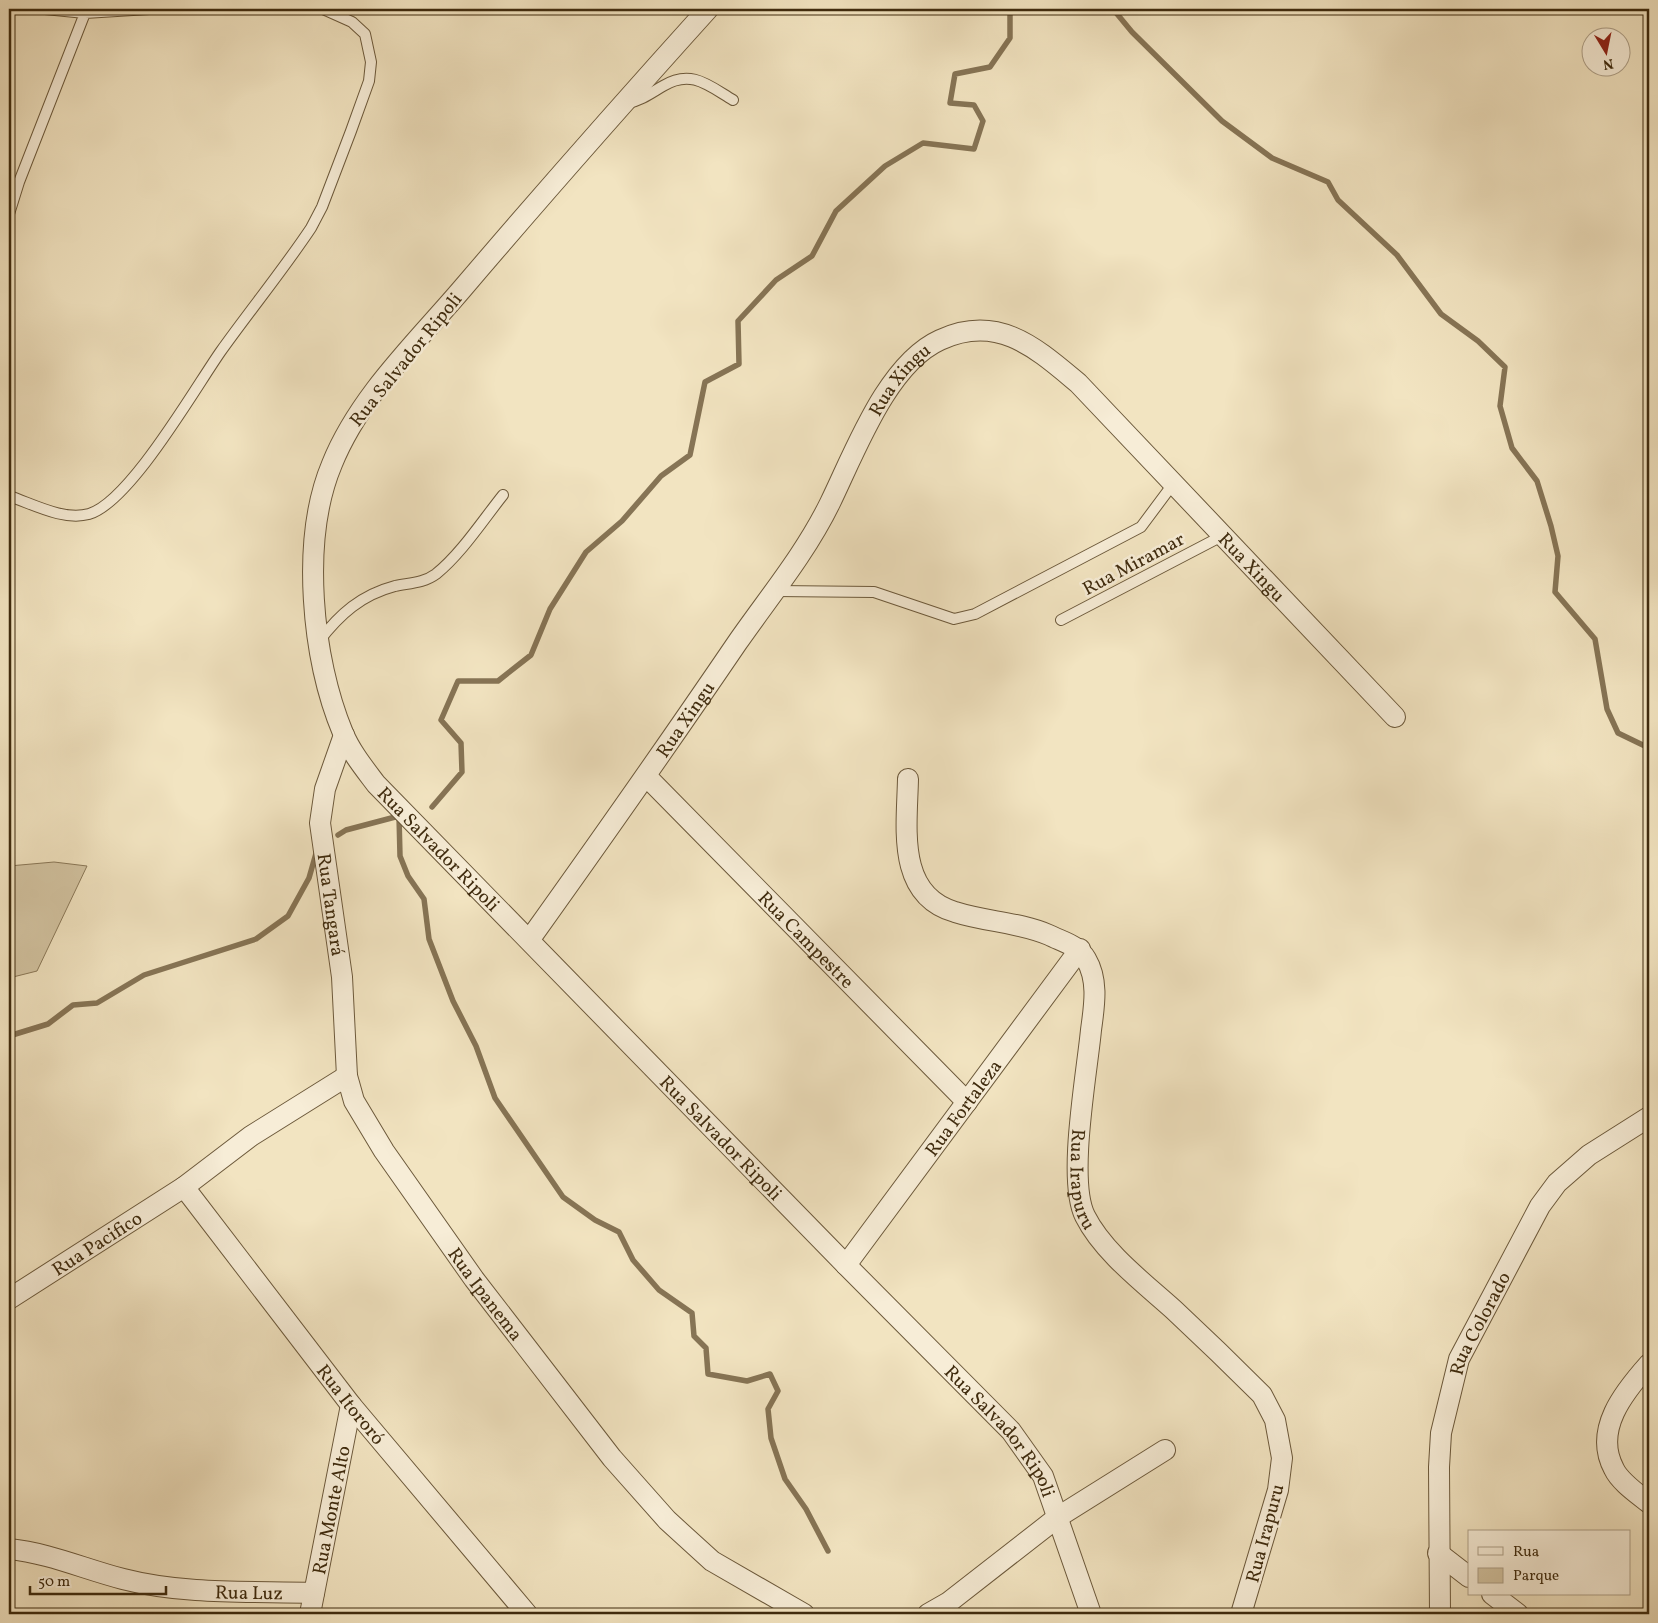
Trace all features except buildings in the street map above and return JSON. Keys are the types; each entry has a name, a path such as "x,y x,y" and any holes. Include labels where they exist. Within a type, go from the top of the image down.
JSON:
{"street":[{"name":"Rua Salvador Ripoli","path":"708,9 622,105 376,389 348,429 330,466 317,520 312,584 318,642 324,674 344,735 376,784 530,939 846,1265 1012,1431 1043,1476 1091,1614"},
{"name":"Rua Xingu","path":"530,939 646,776 772,592 798,559 818,528 880,400 914,358 938,341 956,333 980,329 1009,334 1038,350 1078,383 1395,717"},
{"name":"Rua Tangará","path":"344,735 325,789 320,823 342,977 346,1076"},
{"name":"Rua Campestre","path":"646,776 967,1102"},
{"path":"908,779 906,847 911,872 921,888 938,906 954,912 1031,927 1080,950"},
{"name":"Rua Fortaleza","path":"846,1265 1080,950"},
{"name":"Rua Irapuru","path":"1080,950 1090,970 1095,995 1078,1162 1078,1196 1084,1215 1095,1232 1128,1268 1262,1394 1275,1420 1280,1440 1282,1458 1278,1490 1241,1614"},
{"path":"184,1187 251,1136 346,1076"},
{"name":"Rua Ipanema","path":"346,1076 354,1101 384,1151 474,1279 612,1458 667,1520 712,1561 804,1614"},
{"name":"Rua Colorado","path":"1440,1614 1438,1467 1441,1434 1458,1359 1540,1206 1557,1183 1589,1155 1649,1117"},
{"name":"Rua Pacifico","path":"9,1299 184,1187"},
{"name":"Rua Itororó","path":"184,1187 352,1405 523,1612"},
{"path":"1644,1499 1614,1471 1606,1442 1614,1410 1649,1364"},
{"name":"Rua Monte Alto","path":"310,1614 352,1405"},
{"path":"928,1614 949,1602 1058,1517 1165,1450"},
{"name":"Rua Luz","path":"9,1549 48,1555 123,1579 155,1585 198,1590 314,1593"},
{"path":"1438,1553 1468,1576"},
{"path":"1495,1596 1518,1614"}],"lane":[{"path":"45,9 85,13 149,9"},
{"path":"9,496 63,514 89,514 106,506 155,449 220,352 311,228 322,208 351,132 369,82 371,62 370,47 365,34 352,22 323,9"},
{"path":"9,214 18,182 85,13"},
{"path":"622,105 638,101 670,82 687,78 697,79 733,100"},
{"path":"772,592 790,590 874,592 954,618 975,614 1141,527 1173,484"},
{"path":"318,642 337,618 360,599 435,576 503,495"},
{"name":"Rua Miramar","path":"1061,620 1222,536"}],"green space":[{"path":"54,862 87,866 37,971 9,978 9,866"}],"waterway":[{"path":"432,807 462,772 461,743 441,720 458,681 498,681 531,655 550,609 586,552 622,521 661,476 690,455 705,382 739,364 738,321 776,280 812,256 836,211 885,166 923,143 974,149 983,121 974,105 950,103 955,74 990,67 1010,38 1010,12 1013,9"},
{"path":"1113,9 1132,32 1222,121 1272,158 1328,182 1338,200 1397,255 1441,314 1478,341 1505,367 1500,406 1512,448 1537,481 1551,526 1558,556 1555,592 1595,639 1607,709 1618,733 1649,748"},
{"path":"1648,786 1649,776"},
{"path":"338,835 346,830 399,816 400,856 408,876 424,899 429,939 453,1001 476,1046 495,1098 563,1197 595,1220 619,1232 633,1260 659,1290 692,1313 694,1336 706,1348 708,1374 747,1381 770,1374 778,1391 768,1409 771,1438 785,1479 806,1509 828,1551"},
{"path":"9,1036 48,1024 73,1005 97,1003 144,975 256,939 288,916 309,878 317,850"}]}
